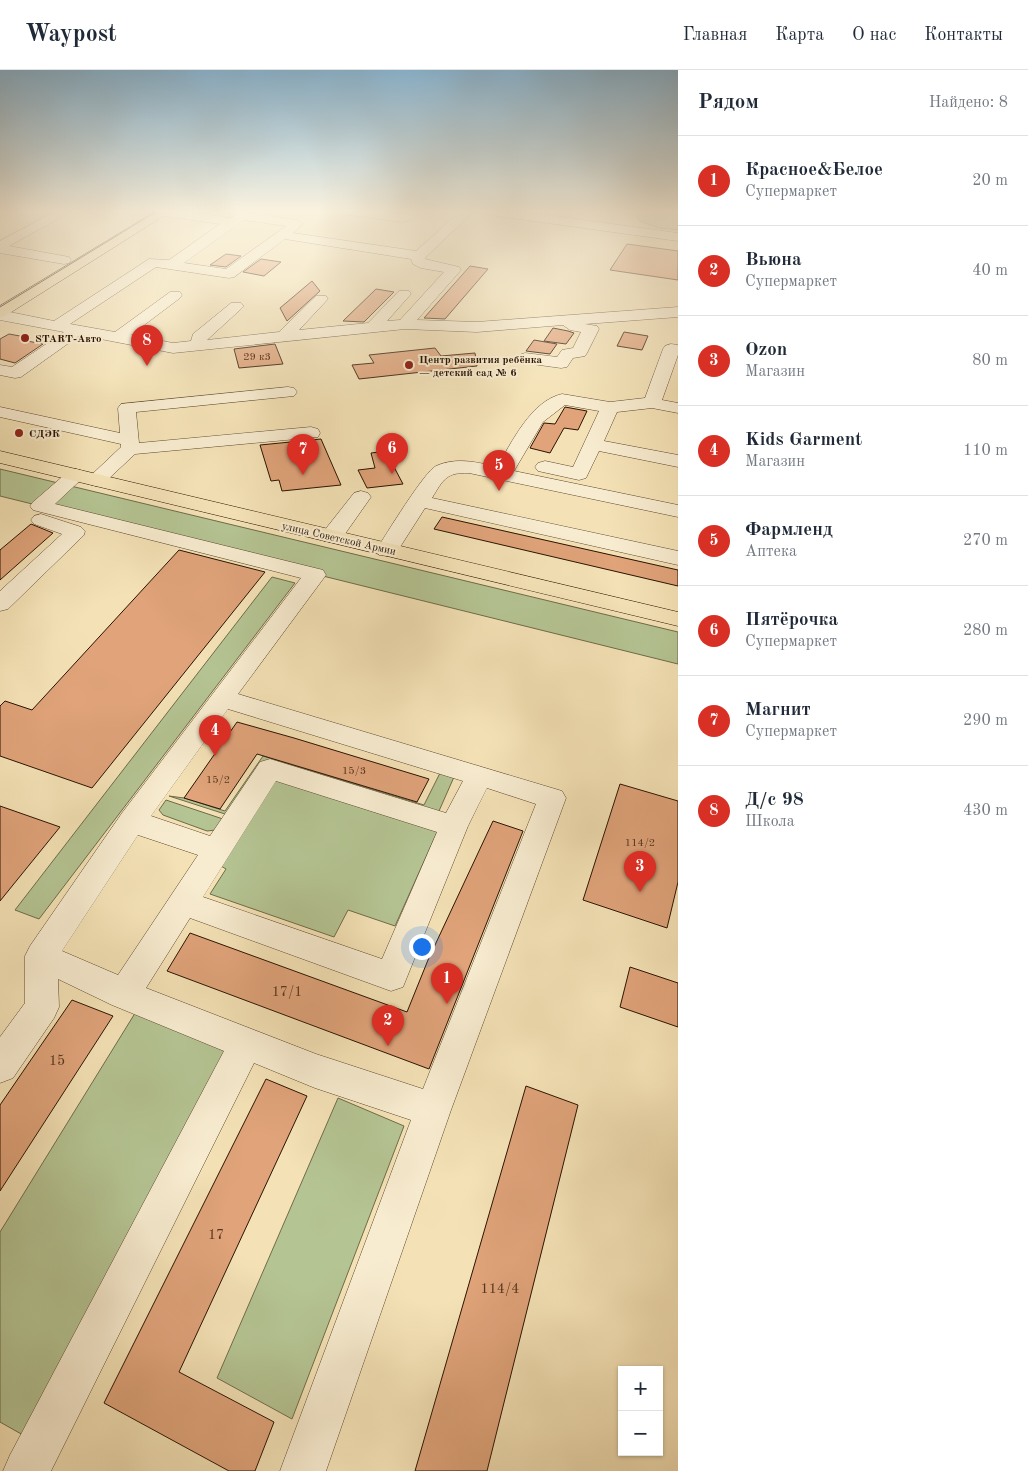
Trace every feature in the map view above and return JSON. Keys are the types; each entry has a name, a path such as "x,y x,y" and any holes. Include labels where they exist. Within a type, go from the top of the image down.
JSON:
{"main road":[{"path":"0,299 39,275"},
{"path":"0,314 62,275"},
{"name":"улица Советской Армии","path":"0,456 678,619"}],"lane":[{"path":"56,326 134,275"},
{"path":"405,324 449,275"},
{"path":"373,327 404,294"},
{"path":"118,337 176,295"},
{"path":"284,336 321,298"},
{"path":"199,346 199,338 236,306"},
{"path":"0,314 173,348 405,324 477,327 678,312"},
{"path":"525,358 561,363 568,353 579,353 591,329 576,327 566,320"},
{"path":"0,370 15,373 77,330"},
{"path":"652,403 671,349 678,350"},
{"path":"130,445 127,408 288,392"},
{"path":"507,467 536,419 562,399 610,407 652,403 678,408"},
{"path":"387,550 437,474 444,469 459,466 507,467 579,474 610,407"},
{"path":"0,412 130,445 311,432"},
{"path":"593,444 678,461"},
{"path":"0,604 73,535 74,531 32,517 31,514 130,445"},
{"path":"507,467 678,511"},
{"path":"332,536 361,497"},
{"path":"419,501 678,558"},
{"path":"0,1066 42,1007 41,956 132,821 315,574 40,506"},
{"path":"222,698 552,798 433,1110 302,1471"},
{"path":"124,994 270,769 454,826"},
{"path":"183,903 391,978 454,826 479,776"},
{"path":"132,821 217,850"},
{"path":"41,956 124,994 315,1072 433,1110"},
{"path":"26,1471 246,1044"}],"green space":[{"path":"0,469 678,632 678,664 0,496"},
{"path":"272,577 295,583 39,919 15,910"},
{"path":"263,756 424,805 444,765 454,777 439,811 421,812 263,763 228,815 169,796 184,798 225,811"},
{"path":"275,780 438,830 395,926 348,910 334,937 210,894 226,869 221,866"},
{"path":"166,800 223,819 216,830 207,831 163,815 159,810"},
{"path":"137,1010 229,1047 23,1435 0,1422 0,1232"},
{"path":"338,1098 404,1126 292,1419 217,1378"}],"building":[{"path":"462,275 483,275 445,319 424,318"},
{"path":"647,275 678,275 678,280"},
{"path":"312,281 320,291 287,321 280,308"},
{"path":"376,289 394,292 364,322 343,321"},
{"path":"553,328 574,333 566,344 544,341"},
{"path":"624,332 648,336 642,350 617,346"},
{"path":"9,334 31,338 27,341 43,344 15,363 0,359 0,339"},
{"path":"534,340 557,344 550,354 526,351"},
{"path":"275,344 283,364 239,368 234,349"},
{"path":"435,348 441,356 475,353 477,366 359,379 352,365 374,363 369,355"},
{"path":"565,407 587,411 578,430 564,428 550,453 530,448 544,423 555,424"},
{"path":"321,439 341,485 282,491 279,480 271,481 260,445"},
{"path":"388,451 403,484 367,488 358,470 375,468 371,453"},
{"path":"442,517 678,570 678,586 434,529"},
{"path":"31,524 53,533 0,580 0,550"},
{"path":"179,550 265,572 92,788 0,756 0,706 5,701 32,710"},
{"path":"237,722 429,779 417,802 257,754 220,809 184,798"},
{"path":"620,784 678,801 678,882 667,928 583,900"},
{"path":"0,806 60,827 0,901"},
{"path":"493,821 523,831 429,1069 167,971 190,933 407,1012 428,960"},
{"path":"630,967 678,983 678,1027 620,1007"},
{"path":"72,1000 113,1016 0,1191 0,1105"},
{"path":"266,1079 307,1096 179,1372 274,1422 255,1471 229,1471 104,1403"},
{"path":"526,1086 578,1105 487,1471 415,1471"}],"tram line":[{"path":"0,307 52,275"}],"place":[{"name":"START-Авто","path":"25,338"},
{"name":"Центр развития ребёнка — детский сад № 6","path":"409,365"},
{"name":"Д/с 98","path":"147,366"},
{"name":"СДЭК","path":"19,433"},
{"name":"Пятёрочка","path":"392,474"},
{"name":"Магнит","path":"303,475"},
{"name":"Фармленд","path":"499,491"},
{"name":"Kids Garment","path":"215,756"},
{"name":"Ozon","path":"640,892"},
{"name":"Красное&Белое","path":"447,1004"},
{"name":"Вьюна","path":"388,1046"}]}
